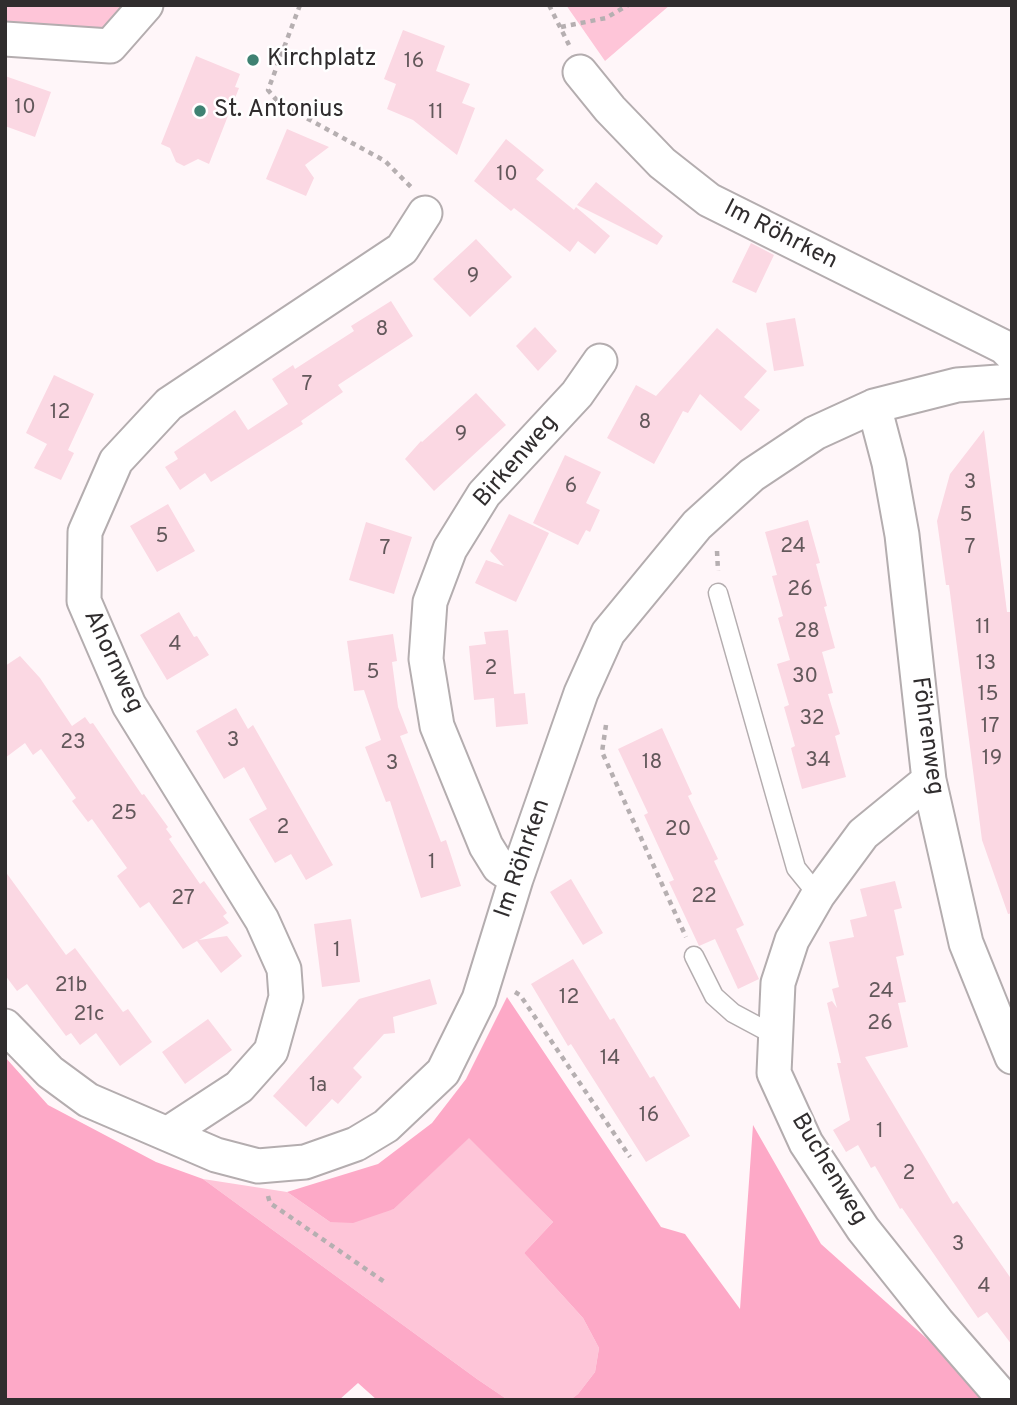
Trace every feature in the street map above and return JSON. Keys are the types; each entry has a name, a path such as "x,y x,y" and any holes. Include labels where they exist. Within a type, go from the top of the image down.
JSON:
{"street":[{"path":"5,39 110,46 146,5"},
{"name":"Im Röhrken","path":"580,72 610,109 662,163 709,200 1004,347 1012,355"},
{"name":"Ahornweg","path":"167,1134 239,1087 271,1051 286,997 284,969 262,920 130,705 84,601 85,532 116,461 169,404 402,249 425,214"},
{"name":"Birkenweg","path":"516,879 499,867 486,846 438,726 426,659 430,602 450,549 484,494 577,394 600,361"},
{"name":"Im Röhrken","path":"5,1026 50,1072 89,1100 216,1155 258,1166 305,1162 356,1144 386,1126 443,1072 480,999 516,879 581,693 608,633 697,525 752,475 815,433 874,406 957,384 1012,381"},
{"name":"Föhrenweg","path":"874,406 889,463 902,535 929,780 966,943 1012,1057"},
{"name":"Buchenweg","path":"929,780 863,834 818,895 792,940 778,983 774,1073 806,1143 863,1229 938,1323 1005,1400"}],"lane":[{"path":"718,593 796,868 818,895"},
{"path":"694,956 714,996 733,1013 776,1037"}],"path":[{"path":"300,5 268,90 279,103 385,161 413,189 425,214"},
{"path":"549,5 580,72"},
{"path":"561,27 606,18 628,5"},
{"path":"602,752 694,956"},
{"path":"487,974 520,995 630,1157"},
{"path":"258,1166 270,1203 386,1283"}],"shaded area":[{"path":"5,5 142,5 117,33 5,29"},
{"path":"566,5 670,5 605,61"},
{"path":"507,997 661,1227 685,1234 740,1309 753,1125 821,1244 934,1345 984,1400 570,1400 595,1372 599,1348 583,1318 524,1253 553,1222 469,1138 394,1209 353,1223 330,1222 287,1192 378,1164 432,1123 466,1079"},
{"path":"5,1057 48,1105 156,1162 203,1179 508,1400 377,1400 358,1383 339,1400 5,1400"},
{"path":"469,1137 553,1222 524,1253 583,1318 599,1348 595,1372 570,1400 508,1400 203,1179 287,1192 330,1222 394,1209"}],"building":[{"path":"403,30 445,46 436,71 470,84 462,103 475,108 457,155 413,120 387,109 396,84 384,79"},
{"name":"St. Antonius","path":"196,56 240,74 235,87 239,88 209,164 198,159 184,166 176,162 170,148 161,144"},
{"path":"5,76 51,92 35,137 5,126"},
{"path":"287,129 329,147 305,165 314,178 306,196 266,179"},
{"path":"506,139 544,170 536,179 574,210 576,207 610,236 595,254 578,241 570,252 514,208 511,211 474,181"},
{"path":"596,182 663,236 657,245 577,205"},
{"path":"476,239 512,277 470,317 433,279"},
{"path":"751,243 774,255 756,293 732,282"},
{"path":"391,301 413,336 338,385 343,392 301,421 303,424 211,482 205,473 180,490 165,467 178,459 174,452 235,410 248,430 288,404 272,379 293,365 295,369 354,331 351,326"},
{"path":"795,318 804,366 774,371 766,323"},
{"path":"535,327 557,351 538,371 516,346"},
{"path":"717,328 767,371 744,397 760,410 741,431 700,394 688,413 683,411 654,464 607,438 636,385 656,396"},
{"path":"54,375 94,394 68,450 74,453 61,480 34,468 47,444 26,433"},
{"path":"476,393 506,425 434,491 405,459 421,441"},
{"path":"984,430 1007,612 1012,612 1012,913 1008,914 982,840 949,585 946,585 937,521 950,474"},
{"path":"565,455 601,472 586,503 600,510 590,532 586,530 578,545 533,523"},
{"path":"168,504 195,551 157,572 130,526"},
{"path":"509,514 549,533 516,602 475,583 486,560 504,566 490,551"},
{"path":"808,520 820,563 816,564 835,648 822,652 833,693 828,694 840,734 835,736 846,777 802,789 791,748 795,746 784,707 789,705 777,664 790,660 778,618 783,616 772,576 777,575 765,532"},
{"path":"366,522 412,537 394,594 349,580"},
{"path":"179,612 209,655 167,680 140,635"},
{"path":"508,630 514,694 525,693 528,724 496,727 494,698 474,700 469,646 486,644 484,632"},
{"path":"393,634 397,661 392,662 398,707 408,733 400,736 441,842 446,840 461,886 421,898 390,801 386,802 365,747 381,740 364,690 354,691 347,641"},
{"path":"20,656 40,678 72,726 85,717 90,724 93,723 142,795 144,794 168,827 166,829 172,837 169,839 200,884 204,881 227,913 223,916 229,923 199,940 227,936 242,956 221,973 197,941 183,949 149,902 140,908 117,876 127,868 92,819 88,822 72,801 76,798 41,749 33,755 25,743 5,758 5,666"},
{"path":"236,708 248,729 253,725 333,865 306,880 291,854 275,863 249,819 267,809 244,767 224,779 196,731"},
{"path":"662,728 692,794 688,796 718,859 714,861 744,925 736,929 759,979 738,989 715,939 699,946 669,882 674,880 644,815 648,813 618,749"},
{"path":"5,871 66,955 75,948 123,1012 128,1009 152,1042 120,1066 96,1033 80,1045 71,1033 66,1036 27,984 17,991 5,975"},
{"path":"571,879 603,933 583,945 550,892"},
{"path":"895,881 902,908 894,910 904,955 896,957 906,1002 898,1003 908,1047 865,1057 953,1204 957,1201 1012,1280 1012,1345 987,1312 978,1318 902,1208 900,1209 875,1166 871,1168 858,1145 846,1152 833,1130 850,1120 837,1063 841,1063 827,1003 832,1001 837,1008 832,989 839,987 829,942 854,937 850,920 867,916 860,889"},
{"path":"351,919 360,982 322,987 314,924"},
{"path":"573,959 610,1020 614,1018 650,1078 654,1076 690,1136 646,1162 571,1044 568,1046 531,984"},
{"path":"430,979 437,1004 393,1017 395,1033 384,1034 353,1068 362,1077 338,1104 332,1099 306,1127 273,1096 359,999"},
{"path":"208,1019 232,1050 185,1084 162,1052"}],"place":[{"name":"Kirchplatz","path":"253,60"},
{"name":"St. Antonius","path":"200,111"}]}
